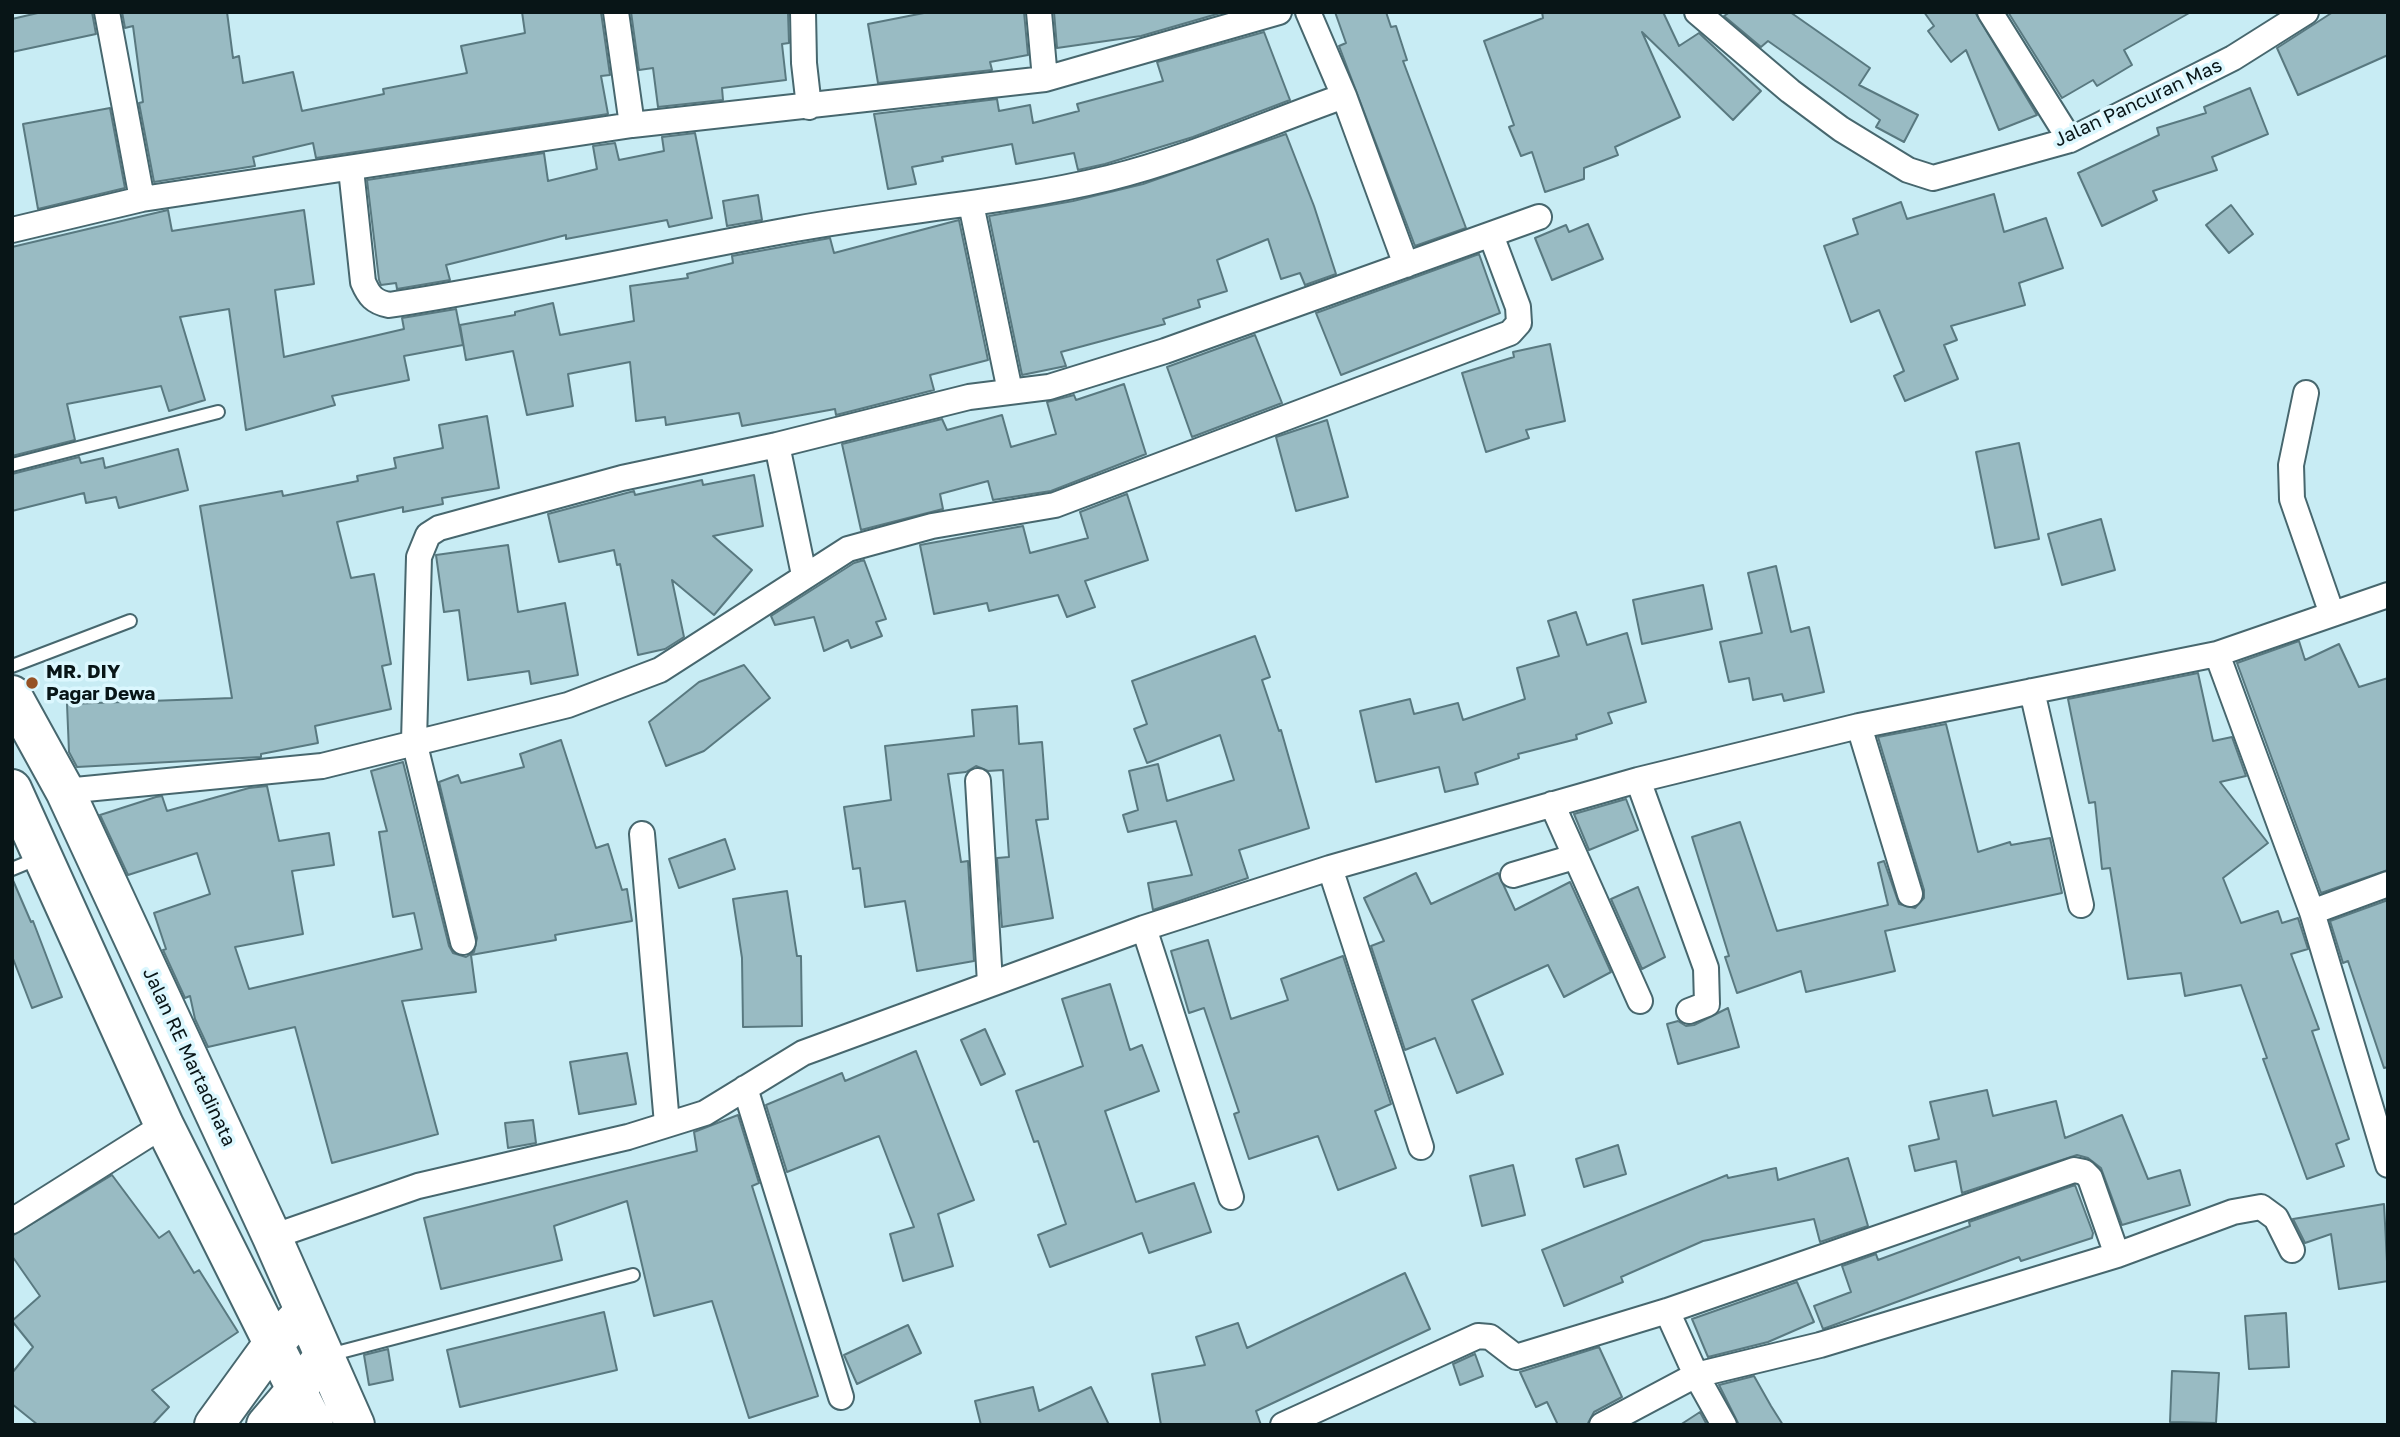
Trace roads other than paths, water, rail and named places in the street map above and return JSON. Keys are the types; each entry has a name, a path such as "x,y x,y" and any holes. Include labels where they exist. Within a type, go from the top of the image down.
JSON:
{"main road":[{"name":"Jalan RE Martadinata","path":"12,695 65,791 272,1237 355,1425"},
{"path":"13,794 27,863 221,1235 272,1345 297,1388 314,1425"},
{"path":"214,1425 272,1345 304,1312"},
{"path":"266,1425 325,1356"}],"street":[{"path":"107,12 142,199"},
{"path":"616,12 632,125"},
{"path":"803,12 804,63 809,107"},
{"path":"1039,12 1045,79"},
{"path":"12,230 142,199 632,125 1045,79 1279,12"},
{"path":"1308,12 1344,96 1406,265"},
{"name":"Jalan Pancuran Mas","path":"1697,12 1790,91 1841,129 1920,174 1933,178 2070,139 2234,58 2305,12"},
{"path":"1990,12 2070,139"},
{"path":"351,169 363,282 369,295 378,303 390,305 499,288 797,228 971,204 1108,178 1204,150 1344,96"},
{"path":"971,204 1010,391"},
{"path":"463,942 414,741 419,557 428,535 439,528 622,478 777,445 969,397 1049,387 1165,351 1539,217"},
{"path":"65,791 301,769 568,705 660,670 848,549 932,526 1055,505 1121,483 1390,376 1510,333 1519,323 1518,307 1491,235"},
{"path":"2306,393 2291,465 2292,499 2332,614"},
{"path":"777,445 804,575"},
{"path":"272,1237 418,1186 628,1137 705,1113 803,1053 1144,928 1330,868 1638,780 1859,726 2217,654 2388,595"},
{"path":"2217,654 2312,912 2388,1165"},
{"path":"2032,691 2081,905"},
{"path":"1859,726 1910,894"},
{"path":"1638,780 1706,968 1707,1004 1689,1011"},
{"path":"978,781 989,983"},
{"path":"1552,804 1640,1001"},
{"path":"642,834 667,1124"},
{"path":"1513,876 1574,857"},
{"path":"1330,868 1421,1147"},
{"path":"2312,912 2388,884"},
{"path":"1144,928 1231,1197"},
{"path":"746,1088 841,1397"},
{"path":"12,1221 164,1125"},
{"path":"1283,1425 1478,1336 1490,1337 1516,1357 1667,1311 2074,1170 2084,1172 2090,1178 2117,1255"},
{"path":"1602,1425 1696,1375 1820,1345 2117,1255 2233,1212 2261,1207 2276,1218 2292,1250"},
{"path":"1667,1311 1696,1375 1724,1425"}],"lane":[{"path":"12,465 218,412"},
{"path":"12,666 130,621"},
{"path":"325,1356 633,1275"}],"place":[{"name":"MR. DIY Pagar Dewa","path":"32,683"}]}
